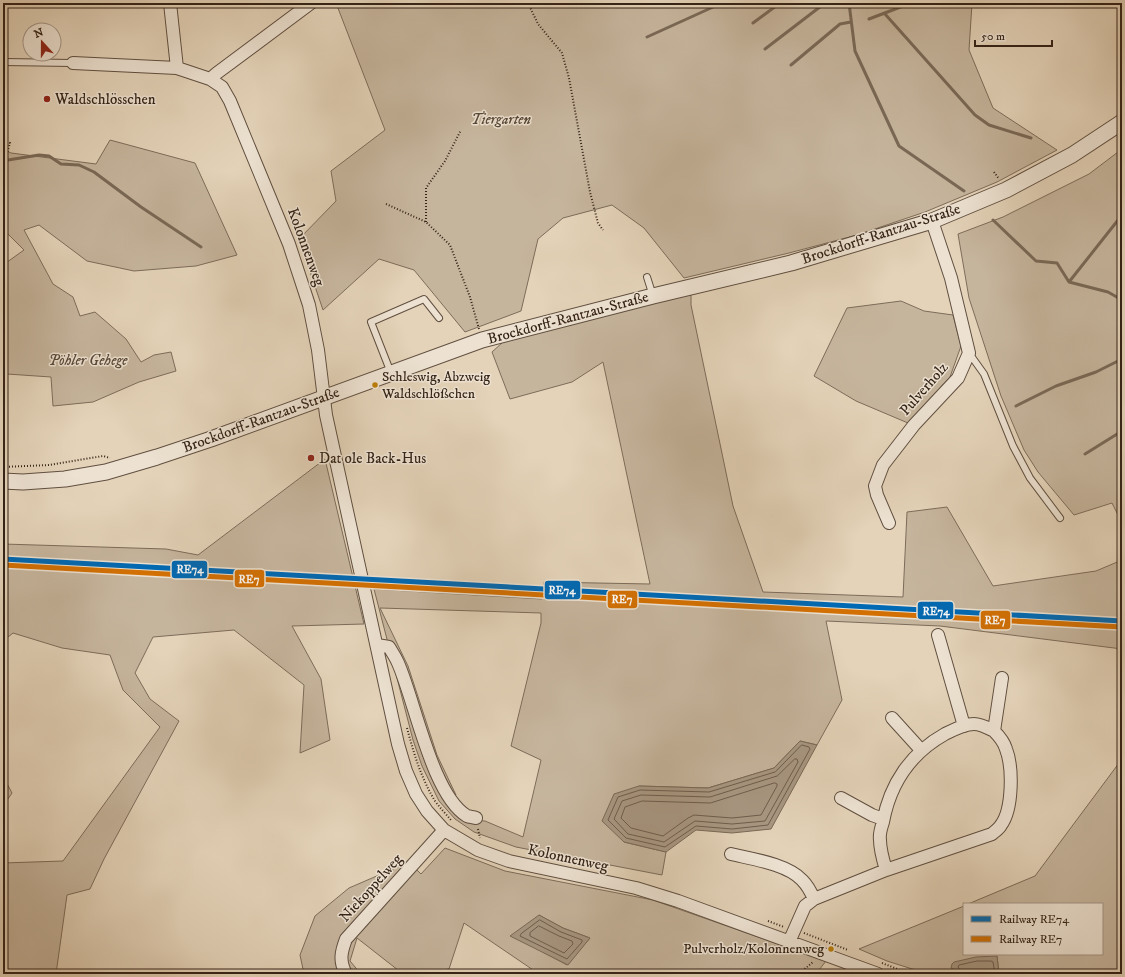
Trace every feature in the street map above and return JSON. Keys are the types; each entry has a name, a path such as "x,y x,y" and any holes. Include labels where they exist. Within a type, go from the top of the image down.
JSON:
{"street":[{"path":"170,3 177,68"},
{"path":"210,79 311,3"},
{"name":"Kolonnenweg","path":"73,63 177,68 210,79 222,87 230,101 289,244 309,305 325,397 326,415 398,744 406,771 416,794 427,811 478,850 509,861 636,888 878,974"},
{"name":"Brockdorff-Rantzau-Straße","path":"3,481 23,482 65,479 106,472 164,455 482,340 653,296 791,263 932,221 1006,190 1072,155 1122,122"},
{"path":"932,221 951,278 969,353"},
{"name":"Pulverholz","path":"889,523 877,495 875,486 883,465 914,425 958,378 969,353"},
{"path":"938,635 964,726"},
{"path":"377,645 389,647 398,663 430,758 450,799 469,817 476,818"},
{"path":"994,731 1002,678"},
{"path":"892,718 921,750"},
{"path":"789,942 805,906 814,899 886,870 992,834 1001,826 1007,815 1010,801 1010,767 1007,750 1001,738 994,731 973,724 951,731 921,750 903,771 887,802 879,839 882,858 886,870"},
{"path":"841,798 872,815 883,819"},
{"name":"Niekoppelweg","path":"346,974 342,967 341,957 346,939 449,827"},
{"path":"731,854 781,866 802,879 814,899"}],"lane":[{"name":"Kolonnenweg","path":"3,62 73,63"},
{"path":"647,277 653,296"},
{"path":"391,373 371,322 424,299 439,318"},
{"path":"969,353 984,374 1013,446 1030,478 1060,518"}],"path":[{"path":"528,3 538,24 562,53 569,78 590,192 598,223 603,230"},
{"path":"426,222 426,188 445,161 461,130"},
{"path":"3,137 4,140 10,143 4,166"},
{"path":"386,204 426,222 450,245 470,297 482,340"},
{"path":"3,466 49,465 103,456 110,458"},
{"path":"407,727 418,768 449,827"},
{"path":"473,836 480,840 476,818"},
{"path":"764,920 853,952"},
{"path":"794,974 800,972 812,963 818,952"},
{"path":"875,960 905,972 921,974"}],"green space":[{"name":"Tiergarten","path":"336,3 972,3 969,50 993,108 1057,150 997,182 925,212 857,235 684,278 644,228 612,205 563,218 538,239 521,311 465,332 414,270 379,259 323,310 299,239 336,201 331,171 385,130"},
{"name":"Pöhler Gehege","path":"110,140 195,163 237,255 196,266 134,271 87,261 39,225 24,230 53,284 73,297 80,316 95,312 126,339 141,362 154,355 171,352 176,371 139,382 93,402 53,406 51,377 3,375 3,265 24,250 3,229 3,149 11,153 96,164"},
{"path":"1122,149 1122,523 1112,503 1074,515 1038,472 1024,450 1001,396 969,298 958,234 1003,217 1089,174"},
{"path":"691,293 691,305 733,506 763,592 903,597 907,512 947,507 993,586 1096,571 1122,560 1122,649 940,626 826,621 842,700 817,745 800,741 774,768 708,788 639,786 624,842 666,852 662,875 516,847 474,832 455,819 439,801 422,766 413,740 374,589 542,599 544,582 650,584 603,362 572,382 510,399 492,352 503,342","holes":["380,608 541,613 541,623 511,746 541,760 523,837 485,821 470,820 449,801 456,795 437,755 408,666"]},
{"path":"901,301 924,311 953,315 961,346 950,377 908,423 856,401 814,376 847,308"},
{"path":"325,459 364,624 292,626 321,679 330,740 300,753 304,685 234,630 153,637 135,673 150,699 179,721 104,859 90,889 67,895 56,974 3,974 3,863 63,861 160,727 123,690 110,655 62,648 13,633 3,641 3,544 166,549 198,555"},
{"path":"1122,759 1122,974 999,974 997,956 957,972 968,974 928,974 887,961 859,949 963,906 963,955 1103,955 1103,903 970,903 1035,876"},
{"path":"3,776 12,793 3,806"},
{"path":"445,848 505,871 653,900 826,961 816,974 539,974 464,923 449,969 419,974 403,974 357,938 350,961 361,974 304,974 300,955 315,916 349,888 409,862 421,874","holes":["539,915 563,928 590,938 567,965 543,952"]}],"water":[{"path":"800,741 817,745 771,829 732,833 696,830 666,852 624,842 602,821 614,794 639,786 708,788 774,768"},
{"path":"539,915 563,928 590,938 568,965 510,936"},
{"path":"997,956 999,974 968,974 951,968 954,962 976,957"}],"waterway":[{"path":"647,37 722,3"},
{"path":"753,23 780,3"},
{"path":"765,49 825,3"},
{"path":"849,3 855,51 899,146 964,191"},
{"path":"869,19 911,3"},
{"path":"885,14 975,115 989,125 1031,138"},
{"path":"791,65 840,24 851,22"},
{"path":"3,157 8,160 39,155 49,156 61,164 79,165 94,172 141,207 201,247"},
{"path":"1069,282 1122,215"},
{"path":"993,220 1036,261 1057,263 1069,282 1108,292 1122,300"},
{"path":"1016,406 1056,386 1096,372 1122,359"},
{"path":"1085,454 1122,431"}],"rail line":[{"name":"RE74","path":"3,559 1122,621"},
{"name":"RE7","path":"3,565 1122,627"}],"place":[{"name":"Waldschlösschen","path":"47,99"},
{"name":"Schleswig, Abzweig Waldschlößchen","path":"375,385"},
{"name":"Dat ole Back-Hus","path":"311,458"},
{"name":"Pulverholz/Kolonnenweg","path":"831,949"}]}
